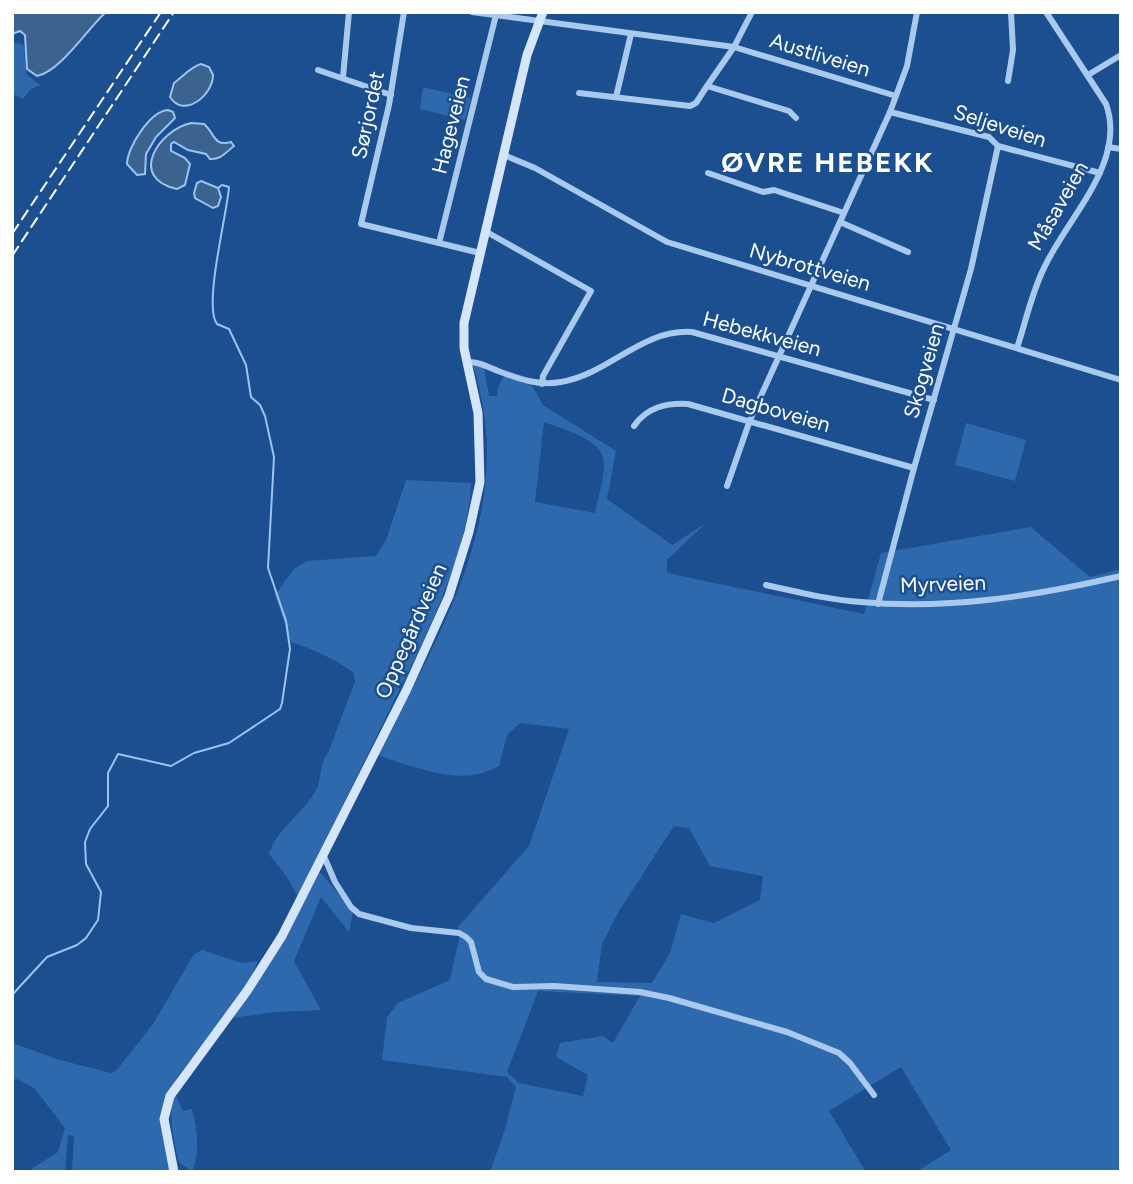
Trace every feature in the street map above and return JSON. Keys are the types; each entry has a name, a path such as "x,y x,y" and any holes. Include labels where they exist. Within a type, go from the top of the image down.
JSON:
{"main road":[{"name":"Oppegårdveien","path":"174,1172 164,1119 170,1096 265,964 298,908 441,617 469,532 480,482 481,441 478,413 463,343 464,323 527,55 540,17"}],"street":[{"path":"342,77 349,12"},
{"name":"Sørjordet","path":"404,12 391,95 361,224 439,243"},
{"name":"Austliveien","path":"472,12 540,17 631,34 734,47 896,96"},
{"name":"Austliveien","path":"734,47 752,12"},
{"path":"727,486 750,420 890,112 908,66 917,12"},
{"path":"1008,81 1013,50 1011,12"},
{"name":"Måsaveien","path":"1017,348 1044,267 1064,231 1090,194 1100,173 1108,146 1111,116 1088,75 1046,12"},
{"name":"Hageveien","path":"439,243 496,15"},
{"path":"616,97 631,34"},
{"path":"579,93 690,106 696,103 734,47"},
{"path":"1088,75 1121,55"},
{"path":"318,70 391,95"},
{"path":"708,86 789,111 796,118"},
{"name":"Seljeveien","path":"890,112 989,137 998,146 1100,173"},
{"name":"Skogveien","path":"878,604 971,269 998,146"},
{"path":"1108,146 1121,149"},
{"name":"Nybrottveien","path":"503,155 535,168 656,238 1121,380"},
{"path":"708,173 763,192 774,190 844,213"},
{"path":"840,222 908,252"},
{"path":"485,231 591,291 543,376 542,384"},
{"path":"439,243 480,253"},
{"name":"Hebekkveien","path":"467,362 542,384 562,382 578,378 652,338 678,332 698,333 934,400"},
{"name":"Dagboveien","path":"634,426 647,411 673,403 712,409 914,468"},
{"name":"Myrveien","path":"766,585 846,601 946,604 1035,594 1121,576"},
{"path":"323,854 335,882 351,907 359,914 411,928 459,933 471,942 479,972 486,979 513,986 640,992 787,1032 820,1043 839,1053 874,1095"}],"shaded area":[{"path":"12,12 106,12 55,67 37,76 27,69 25,35 20,31 12,34"},
{"path":"12,44 24,47 26,74 40,85 31,89 23,99 12,94"},
{"path":"201,64 209,67 213,75 208,90 197,102 190,105 176,103 170,97 174,83"},
{"path":"423,87 471,98 465,120 420,109"},
{"path":"168,110 173,112 175,118 156,137 146,154 145,174 137,175 127,164 131,149 147,123"},
{"path":"191,123 204,124 217,141 231,142 234,146 220,157 210,159 206,154 188,150 174,142 171,144 171,151 185,158 190,164 185,185 177,189 162,183 154,175 151,165 153,154 168,135"},
{"path":"201,181 218,188 221,197 218,206 213,208 195,198 197,183"},
{"path":"473,366 484,368 489,396 497,396 504,376 532,386 543,405 616,451 607,499 672,545 706,523 667,560 667,572 676,575 864,614 881,553 1031,527 1090,577 1121,569 1121,1172 916,1172 951,1150 901,1067 829,1111 866,1172 490,1172 516,1087 507,1077 382,1060 387,1017 398,1003 450,980 459,939 458,927 529,846 569,729 520,723 507,735 499,766 467,776 428,771 378,755 442,628 461,583 475,538 484,492 487,445 481,397","holes":["544,422 590,441 602,455 603,476 595,513 535,502","674,826 689,828 710,866 763,876 760,900 714,923 681,914 670,953 652,983 597,982 602,944 619,911","538,991 640,996 613,1043 603,1036 560,1043 556,1057 588,1075 583,1096 519,1083 507,1072"]},
{"path":"966,423 1026,440 1015,481 955,465"},
{"path":"406,480 471,483 466,524 447,586 422,644 297,895 269,854 278,836 316,790 323,762 355,682 353,672 346,667 291,642 275,595 294,569 307,561 376,556 386,540"},
{"path":"320,872 353,911 349,932 321,897 294,961 321,1010 232,1018 270,963"},
{"path":"202,950 242,963 257,963 253,972 255,976 178,1076 163,1106 170,1172 72,1172 74,1136 68,1135 65,1172 27,1172 58,1152 65,1128 34,1088 17,1079 12,1080 12,1043 60,1060 111,1073 116,1071 153,1024 194,954"},
{"path":"175,1094 183,1111 192,1109 194,1117 197,1148 192,1171 179,1163 173,1137 171,1120"}],"waterway":[{"path":"12,995 47,957 77,945 86,938 98,920 101,892 86,864 85,842 90,829 108,806 108,773 118,754 171,766 194,753 229,743 280,709 282,703 290,649 286,621 268,568 274,457 265,416 260,405 251,397 246,365 229,329 217,324 213,314 214,280 229,187 222,185 218,188"}],"railway":[{"path":"12,234 161,12"},
{"path":"12,256 174,12"}],"district":[{"name":"ØVRE HEBEKK","path":"828,162"}]}
